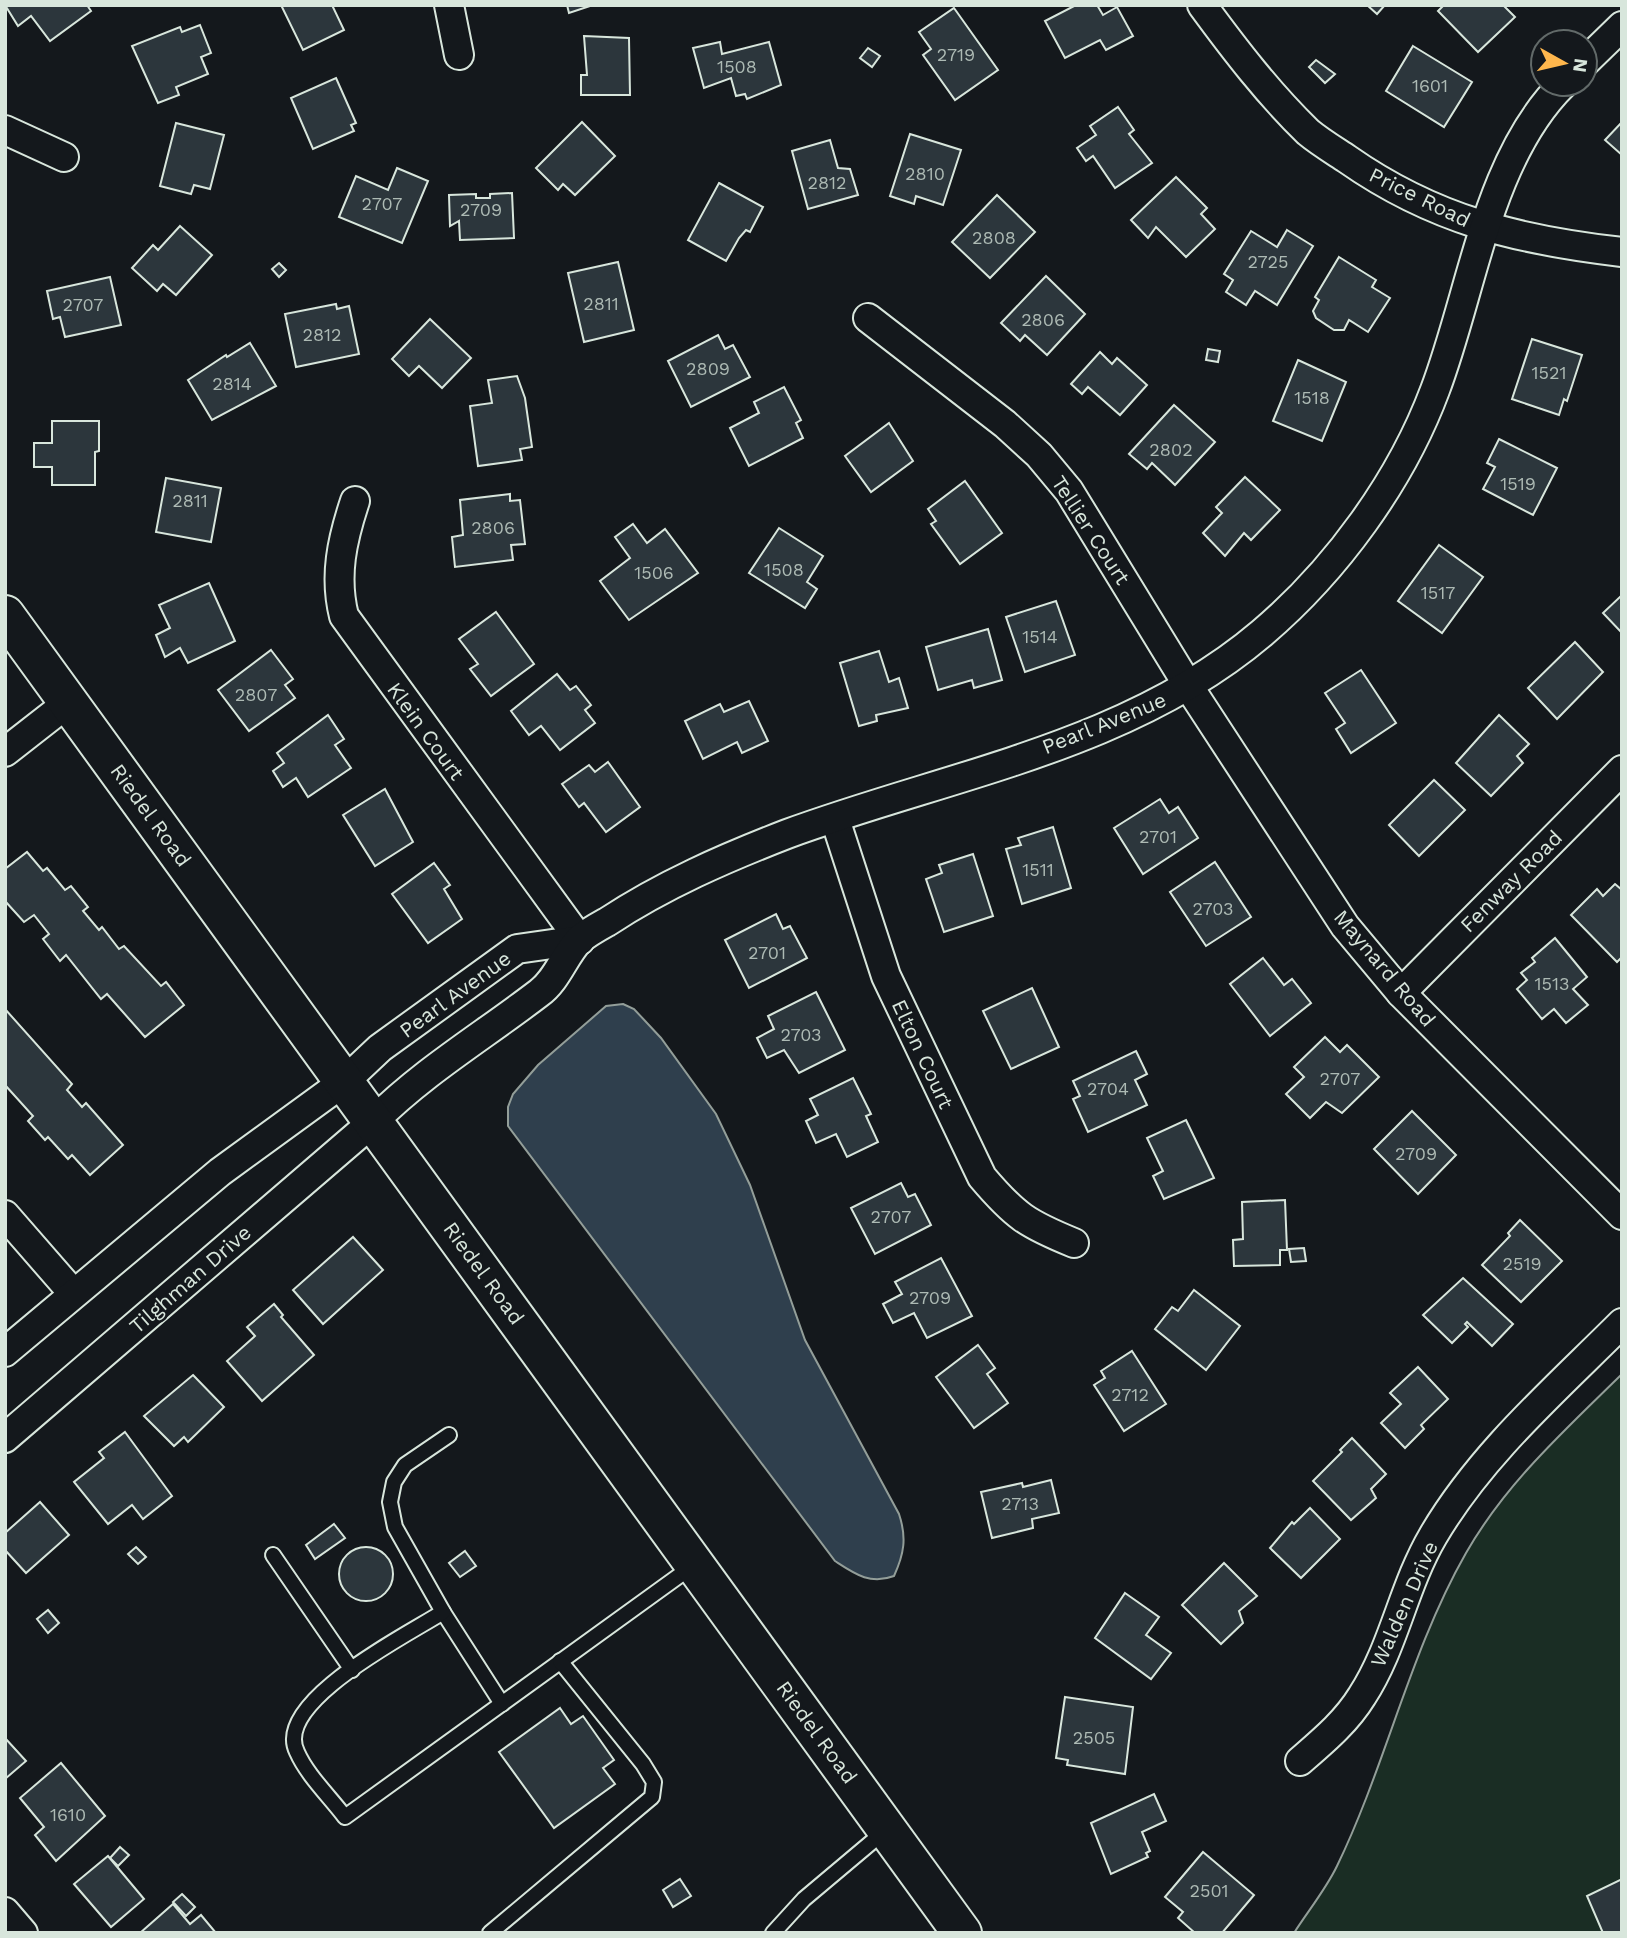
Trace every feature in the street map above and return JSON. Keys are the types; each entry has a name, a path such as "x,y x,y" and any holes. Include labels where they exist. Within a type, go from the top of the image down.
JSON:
{"street":[{"path":"449,5 459,55"},
{"name":"Price Road","path":"1202,5 1243,63 1310,133 1382,184 1485,228 1552,244 1622,252"},
{"path":"1599,48 1622,26"},
{"name":"Pearl Avenue","path":"374,1121 408,1087 545,989 580,940 649,894 787,834 1066,742 1134,715 1189,687 1261,633 1312,585 1363,521 1408,450 1435,390 1485,228 1532,118 1550,98"},
{"path":"5,130 64,157"},
{"name":"Tellier Court","path":"868,318 1039,455 1069,491 1189,687"},
{"name":"Klein Court","path":"355,501 344,535 340,565 338,592 344,616 580,940"},
{"name":"Riedel Road","path":"5,615 962,1933"},
{"name":"Maynard Road","path":"1189,687 1345,926 1401,993 1622,1215"},
{"path":"5,752 69,702"},
{"name":"Fenway Road","path":"1401,993 1622,769"},
{"name":"Elton Court","path":"835,819 886,976 982,1177 1003,1202 1028,1224 1074,1243"},
{"name":"Pearl Avenue","path":"345,1081 380,1048 517,949 580,940"},
{"path":"5,1352 220,1172 345,1081"},
{"name":"Tilghman Drive","path":"5,1437 374,1121"},
{"path":"5,1215 73,1293"},
{"name":"Walden Drive","path":"1300,1761 1336,1730 1363,1696 1420,1562 1460,1495 1499,1445 1622,1322"},
{"path":"5,1912 23,1933"}],"lane":[{"path":"449,1435 405,1465 394,1482 390,1502 395,1527 443,1612 502,1704"},
{"path":"273,1555 352,1670"},
{"path":"443,1612 330,1684 299,1717 294,1734 296,1751 345,1817 695,1564"},
{"path":"491,1933 652,1797 654,1782 643,1764 560,1661"},
{"path":"773,1933 804,1899 887,1829"}],"green space":[{"path":"1622,1374 1622,1933 1294,1933 1337,1866 1370,1788 1429,1629 1466,1553 1499,1503 1518,1480"}],"water":[{"path":"623,1004 634,1009 661,1038 716,1114 750,1185 805,1340 899,1514 903,1546 894,1576 870,1579 835,1561 508,1126 508,1107 513,1094 538,1065 606,1006"}],"building":[{"path":"5,5 87,5 91,11 50,41 31,16 18,26"},
{"path":"281,5 332,5 344,30 303,50"},
{"path":"567,5 593,5 569,13"},
{"path":"1076,5 1097,5 1103,15 1117,7 1133,36 1106,50 1100,40 1065,58 1045,21"},
{"path":"1367,5 1385,5 1377,14"},
{"path":"1444,5 1503,5 1515,17 1478,52 1438,11"},
{"path":"954,8 998,70 955,100 923,55 931,49 919,32"},
{"path":"200,25 211,53 201,57 208,74 176,87 179,95 158,103 132,46 180,27 182,32"},
{"path":"584,36 629,38 630,95 581,95 581,75 587,75"},
{"path":"720,42 722,54 769,42 781,85 747,99 745,94 736,96 731,78 704,88 693,48"},
{"path":"1413,46 1472,82 1444,127 1386,91"},
{"path":"868,48 880,56 872,67 860,58"},
{"path":"1316,60 1335,74 1325,83 1309,67"},
{"path":"336,78 356,123 351,125 354,131 313,149 291,98"},
{"path":"1118,107 1134,130 1129,134 1152,163 1115,188 1093,156 1086,161 1077,148 1096,135 1090,126"},
{"path":"582,122 615,156 575,195 563,184 558,190 536,168"},
{"path":"1622,122 1622,155 1605,140"},
{"path":"176,123 224,135 210,189 194,185 191,194 160,186"},
{"path":"910,134 961,150 943,205 916,196 914,204 890,196"},
{"path":"830,140 838,168 850,169 858,195 808,209 792,151"},
{"path":"397,168 428,181 402,243 339,217 356,176 388,190"},
{"path":"1176,177 1207,208 1201,214 1215,229 1186,257 1156,227 1148,238 1131,220"},
{"path":"719,183 763,207 750,232 746,230 739,238 726,261 688,240"},
{"path":"512,193 514,238 460,240 459,221 450,226 449,195 476,194 476,198 490,198 490,194"},
{"path":"997,195 1035,232 990,278 952,242"},
{"path":"180,226 212,255 176,295 163,284 157,291 132,268 153,245 158,250"},
{"path":"1287,230 1313,246 1277,305 1255,291 1246,305 1226,292 1233,280 1224,274 1251,231 1277,247"},
{"path":"1339,257 1376,280 1372,287 1390,298 1368,332 1349,320 1344,330 1334,330 1316,318 1313,311 1319,300 1315,297"},
{"path":"618,262 634,330 584,342 568,273"},
{"path":"279,263 286,270 279,277 272,269"},
{"path":"1046,276 1085,314 1047,355 1025,335 1020,341 1001,323"},
{"path":"110,277 121,325 65,337 60,317 53,319 47,291"},
{"path":"336,304 337,309 349,306 359,354 296,367 285,314"},
{"path":"430,319 471,358 442,388 419,366 409,376 392,359"},
{"path":"718,335 725,349 733,345 750,377 691,407 668,361"},
{"path":"1532,339 1582,355 1567,401 1564,399 1559,415 1512,399"},
{"path":"250,343 276,386 212,420 188,380"},
{"path":"1208,349 1220,351 1218,362 1206,360"},
{"path":"1100,352 1112,364 1117,358 1147,385 1120,415 1088,387 1082,394 1071,384"},
{"path":"1298,360 1346,382 1322,441 1273,421"},
{"path":"517,376 525,398 532,447 520,449 522,460 478,466 470,406 492,403 488,380"},
{"path":"784,387 801,420 796,423 803,438 749,466 730,428 759,413 754,402"},
{"path":"1174,405 1215,442 1175,485 1152,463 1147,469 1129,454"},
{"path":"52,421 99,421 95,485 52,485 52,467 34,467 34,443 52,443"},
{"path":"889,423 913,461 871,492 845,456"},
{"path":"1499,439 1557,468 1533,515 1483,489 1495,467 1487,463"},
{"path":"1245,477 1280,510 1251,540 1244,533 1225,556 1203,533 1222,513 1216,507"},
{"path":"166,478 221,488 211,542 156,532"},
{"path":"965,481 1002,533 960,564 931,524 936,521 928,509"},
{"path":"510,494 510,501 520,500 525,544 511,545 513,560 455,567 452,537 463,535 460,500"},
{"path":"633,524 647,543 665,529 698,573 629,620 600,581 630,558 615,537"},
{"path":"779,528 823,556 807,582 817,589 805,608 749,573"},
{"path":"1439,545 1483,577 1442,633 1398,601"},
{"path":"209,583 235,641 188,663 180,648 165,657 156,635 170,628 159,605"},
{"path":"1622,595 1622,633 1603,613"},
{"path":"1056,601 1075,655 1025,672 1006,617"},
{"path":"496,612 534,664 491,696 470,669 478,664 459,639"},
{"path":"988,629 1002,680 974,688 972,680 938,690 926,647"},
{"path":"1575,642 1603,672 1557,719 1528,688"},
{"path":"271,650 293,679 285,685 295,698 249,731 218,690"},
{"path":"879,651 889,682 899,678 908,708 876,715 877,721 859,726 840,663"},
{"path":"1361,670 1396,723 1351,753 1336,729 1345,723 1325,693"},
{"path":"557,674 570,690 576,686 591,705 585,710 595,723 560,750 541,726 529,735 511,711"},
{"path":"749,701 768,741 742,753 737,742 703,759 685,721 720,704 724,712"},
{"path":"328,715 344,739 335,745 351,768 308,797 296,778 283,787 273,771 284,763 277,753"},
{"path":"1499,715 1529,744 1517,756 1523,763 1491,796 1456,763"},
{"path":"608,762 640,807 606,832 584,803 579,807 562,784 589,765 595,772"},
{"path":"1434,780 1465,810 1419,856 1389,825"},
{"path":"385,789 413,842 375,866 343,815"},
{"path":"1160,799 1169,813 1178,807 1198,838 1143,874 1114,828"},
{"path":"1053,827 1071,888 1022,904 1006,849 1021,845 1018,838"},
{"path":"27,852 43,871 47,868 65,890 71,886 88,907 83,911 99,930 102,927 119,949 124,946 161,986 166,982 184,1005 145,1037 107,994 101,999 66,955 60,961 43,939 49,934 34,915 24,922 5,901 5,869"},
{"path":"973,854 993,916 944,932 926,879 942,873 939,865"},
{"path":"1215,862 1251,917 1206,946 1170,892"},
{"path":"434,863 450,885 444,889 462,919 428,943 392,894"},
{"path":"1615,884 1622,890 1622,957 1617,962 1571,915 1597,889 1603,896"},
{"path":"776,914 783,929 790,926 807,958 749,988 725,940"},
{"path":"1555,938 1587,977 1573,989 1588,1005 1566,1023 1554,1009 1542,1019 1517,989 1527,980 1521,973 1535,962 1532,958"},
{"path":"1263,958 1284,985 1292,979 1311,1003 1270,1036 1230,984"},
{"path":"1032,988 1059,1047 1011,1069 983,1011"},
{"path":"816,992 845,1050 799,1073 784,1050 767,1058 757,1038 774,1029 768,1016"},
{"path":"5,1009 72,1084 67,1090 82,1107 86,1103 123,1145 90,1175 72,1155 68,1159 48,1137 45,1140 28,1121 33,1116 5,1085"},
{"path":"1325,1037 1340,1052 1347,1045 1379,1077 1342,1113 1326,1102 1310,1118 1286,1094 1304,1077 1294,1067"},
{"path":"1136,1051 1147,1074 1135,1080 1147,1105 1088,1132 1073,1099 1080,1096 1073,1081"},
{"path":"853,1078 871,1114 866,1116 878,1142 847,1157 836,1134 816,1143 806,1121 818,1115 810,1099"},
{"path":"1412,1111 1456,1155 1418,1194 1374,1149"},
{"path":"1186,1120 1214,1178 1164,1199 1153,1176 1163,1171 1147,1138"},
{"path":"901,1183 908,1197 915,1194 931,1225 875,1254 851,1208"},
{"path":"1285,1200 1287,1250 1280,1250 1280,1265 1234,1266 1233,1240 1243,1239 1242,1202"},
{"path":"1520,1220 1562,1261 1521,1302 1482,1265 1510,1236 1508,1233"},
{"path":"353,1237 383,1270 323,1324 293,1290"},
{"path":"1304,1248 1306,1261 1291,1262 1289,1249"},
{"path":"941,1258 972,1316 927,1338 914,1313 893,1323 883,1304 902,1294 895,1282"},
{"path":"1463,1278 1513,1324 1492,1346 1467,1322 1465,1324 1468,1327 1452,1343 1423,1315"},
{"path":"1194,1290 1240,1326 1206,1370 1155,1329 1172,1307 1178,1311"},
{"path":"274,1304 283,1315 281,1317 314,1355 262,1401 227,1361 255,1336 247,1327"},
{"path":"978,1345 995,1368 987,1374 1008,1403 974,1428 936,1377"},
{"path":"1132,1351 1166,1404 1124,1431 1094,1385 1105,1378 1101,1371"},
{"path":"1418,1367 1448,1399 1421,1425 1424,1429 1405,1448 1381,1423 1401,1404 1390,1393"},
{"path":"193,1375 224,1407 188,1442 184,1437 174,1446 144,1416"},
{"path":"125,1432 172,1496 143,1519 132,1505 108,1524 74,1482 104,1458 99,1452"},
{"path":"1352,1438 1386,1474 1371,1489 1376,1498 1351,1520 1313,1481"},
{"path":"1051,1480 1059,1513 1032,1519 1033,1528 992,1538 981,1492 1022,1483 1023,1487"},
{"path":"40,1502 69,1535 26,1573 5,1550 5,1533"},
{"path":"1310,1508 1340,1539 1301,1578 1270,1548 1292,1522 1294,1524"},
{"path":"334,1524 345,1538 315,1559 306,1545"},
{"path":"136,1547 146,1557 138,1564 128,1554"},
{"path":"371,1547 381,1551 389,1559 393,1574 389,1589 381,1597 361,1601 351,1597 343,1589 339,1569 343,1559 351,1551"},
{"path":"465,1551 476,1566 460,1577 449,1563"},
{"path":"1224,1563 1257,1596 1239,1611 1243,1623 1221,1644 1182,1605"},
{"path":"1125,1593 1159,1617 1146,1635 1171,1653 1151,1679 1095,1638"},
{"path":"48,1610 59,1623 48,1633 37,1619"},
{"path":"1065,1697 1133,1707 1125,1774 1067,1765 1068,1760 1056,1758"},
{"path":"560,1708 571,1724 583,1716 614,1760 603,1768 615,1784 554,1828 499,1752"},
{"path":"5,1738 26,1761 5,1779"},
{"path":"61,1763 105,1816 56,1861 35,1835 44,1827 20,1798"},
{"path":"1154,1794 1166,1821 1142,1832 1150,1851 1146,1853 1148,1857 1111,1874 1091,1823"},
{"path":"120,1847 129,1855 118,1866 110,1858"},
{"path":"1203,1852 1254,1895 1222,1933 1195,1933 1178,1918 1183,1912 1165,1897"},
{"path":"108,1856 144,1899 111,1927 74,1884"},
{"path":"680,1879 691,1896 673,1907 663,1890"},
{"path":"1622,1879 1622,1933 1603,1933 1587,1896"},
{"path":"182,1894 195,1907 186,1916 173,1902"},
{"path":"173,1904 190,1924 201,1915 216,1933 140,1933"}]}
